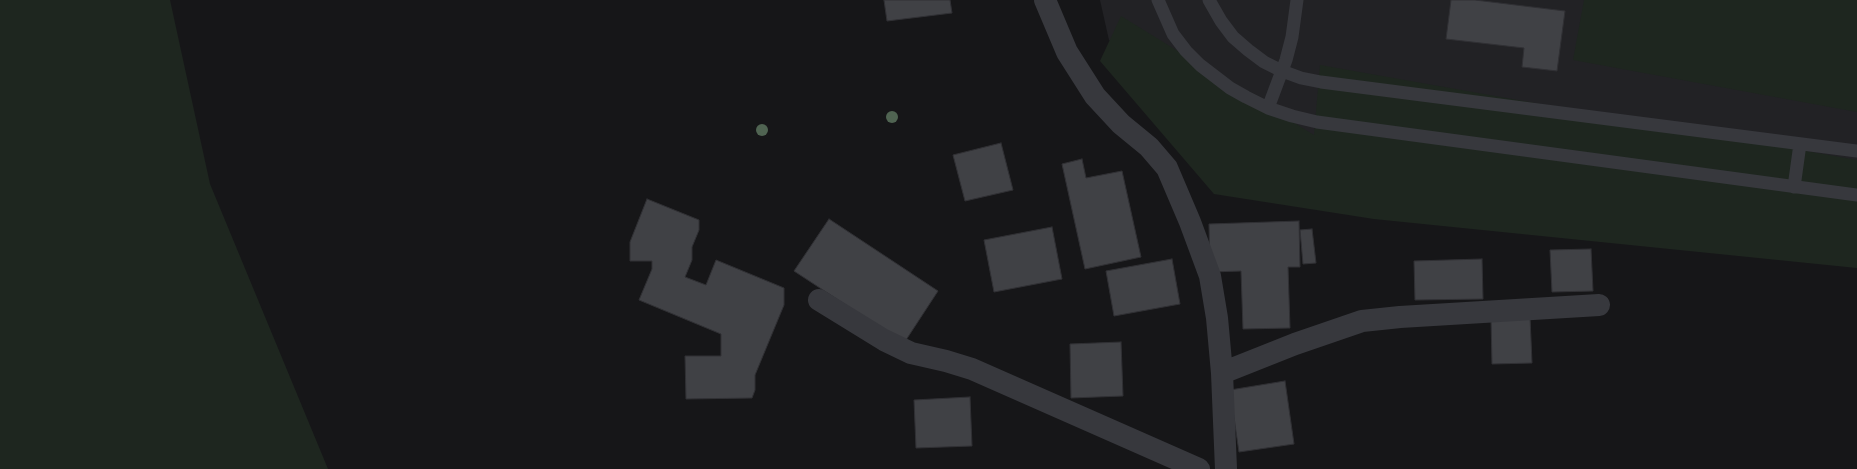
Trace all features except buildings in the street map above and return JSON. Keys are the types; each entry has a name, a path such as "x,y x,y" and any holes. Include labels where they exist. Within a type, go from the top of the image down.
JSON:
{"street":[{"path":"1045,0 1067,52 1094,96 1121,124 1149,147 1166,168 1190,222 1210,276 1217,318 1222,373 1226,469"},
{"path":"819,300 884,340 911,353 946,360 972,369 1199,469"},
{"path":"1222,373 1295,344 1362,322 1400,317 1599,305"}],"lane":[{"path":"1158,0 1173,34 1186,51 1200,65 1230,88 1268,108 1317,122 1857,195"},
{"path":"1209,0 1221,21 1233,37 1259,58 1282,71 1321,82 1857,151"},
{"path":"1268,108 1282,71 1292,38 1297,0"},
{"path":"1794,187 1800,144"}],"shaded area":[{"path":"0,0 170,0 210,184 328,469 0,469"},
{"path":"1100,0 1857,0 1857,187 1321,201 1109,40"},
{"path":"1584,0 1857,0 1857,112 1573,60"},
{"path":"1121,16 1314,135 1320,65 1857,160 1857,268 1374,219 1214,194 1100,61"}]}
